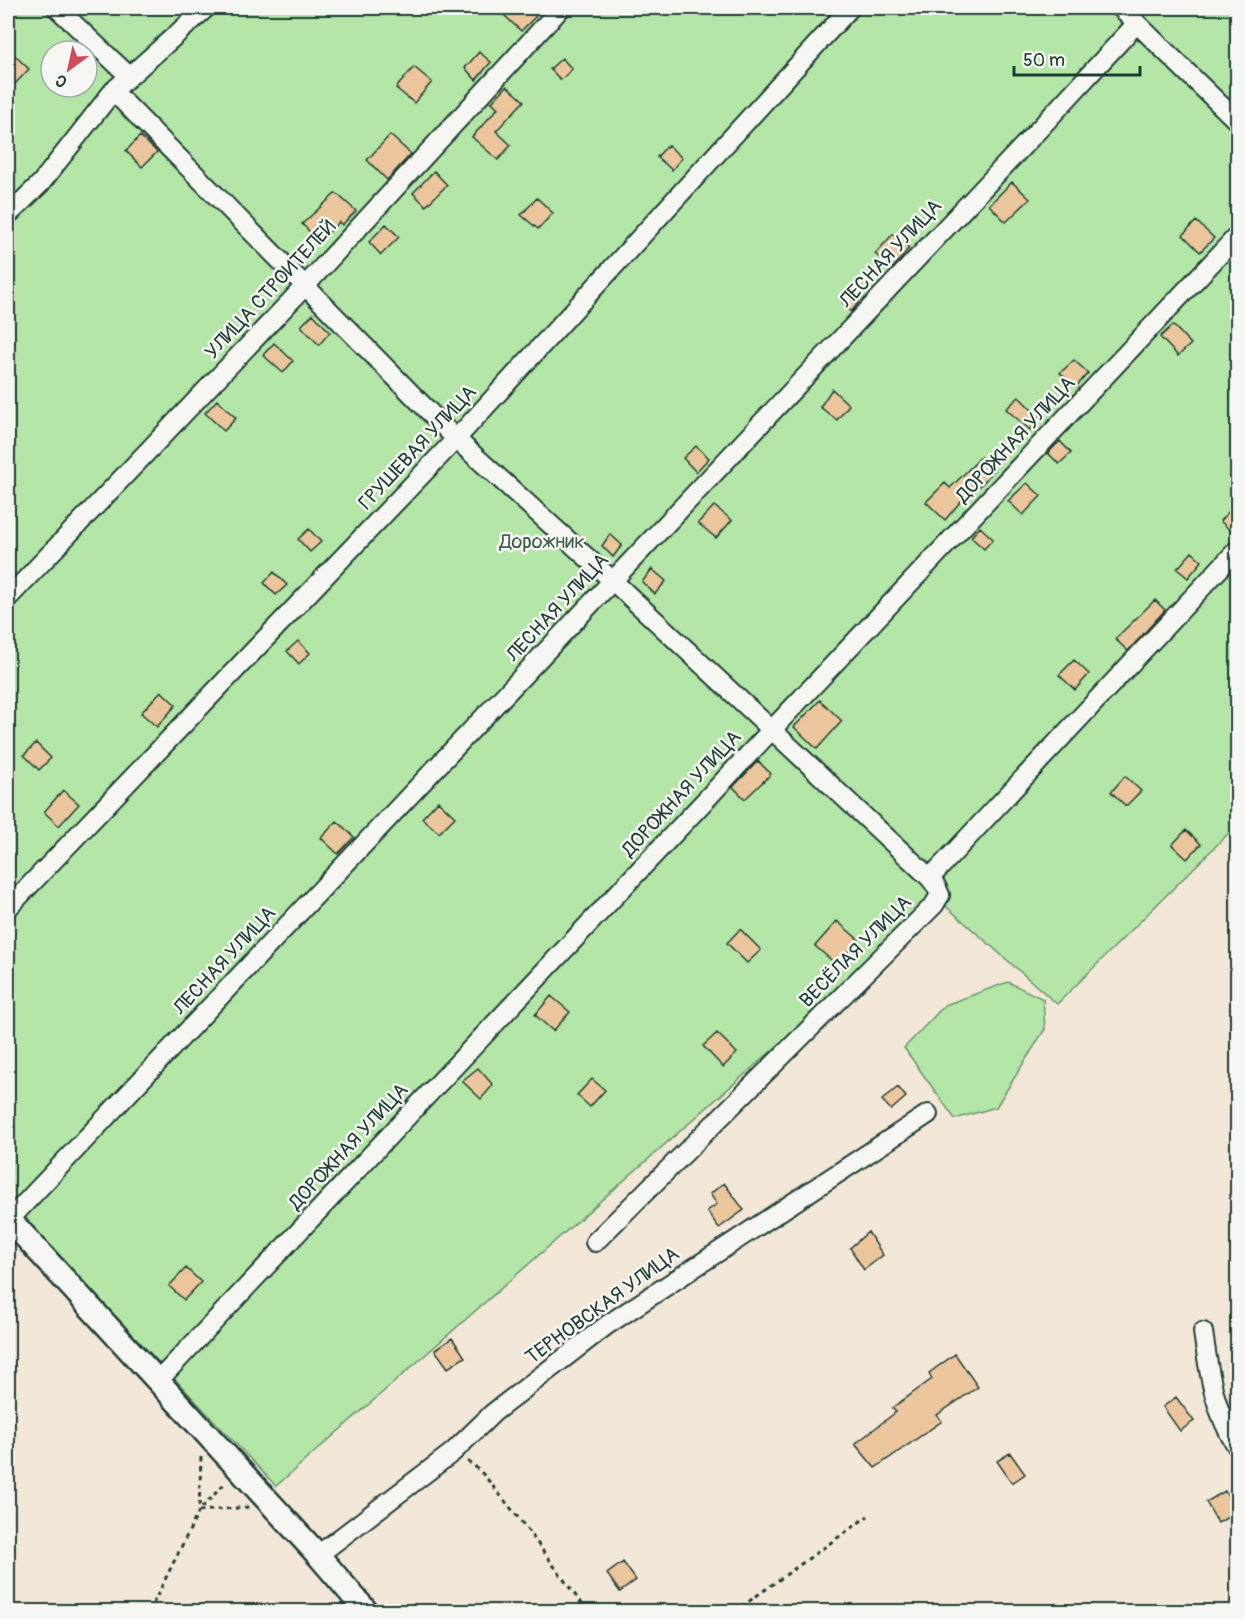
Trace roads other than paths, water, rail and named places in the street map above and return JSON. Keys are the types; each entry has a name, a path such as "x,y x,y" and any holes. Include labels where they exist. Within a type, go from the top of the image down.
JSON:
{"street":[{"path":"57,8 128,75"},
{"path":"8,215 41,183 128,75 206,8"},
{"name":"УЛИЦА СТРОИТЕЛЕЙ","path":"8,597 305,286 561,8"},
{"name":"ГРУШЕВАЯ УЛИЦА","path":"8,908 456,439 850,8"},
{"path":"1121,8 1238,122"},
{"name":"ЛЕСНАЯ УЛИЦА","path":"8,1219 1137,23"},
{"path":"113,91 456,439 613,580 930,878 1235,556"},
{"name":"ДОРОЖНАЯ УЛИЦА","path":"158,1381 1238,235"},
{"name":"ВЕСЁЛАЯ УЛИЦА","path":"595,1242 934,905 940,895 930,878"},
{"name":"ТЕРНОВСКАЯ УЛИЦА","path":"318,1555 453,1452 493,1413 607,1324 928,1114"},
{"path":"8,1219 367,1611"},
{"path":"1203,1332 1210,1381 1216,1403 1238,1448"}],"park label":[{"name":"Дорожник","path":"542,541"}]}
